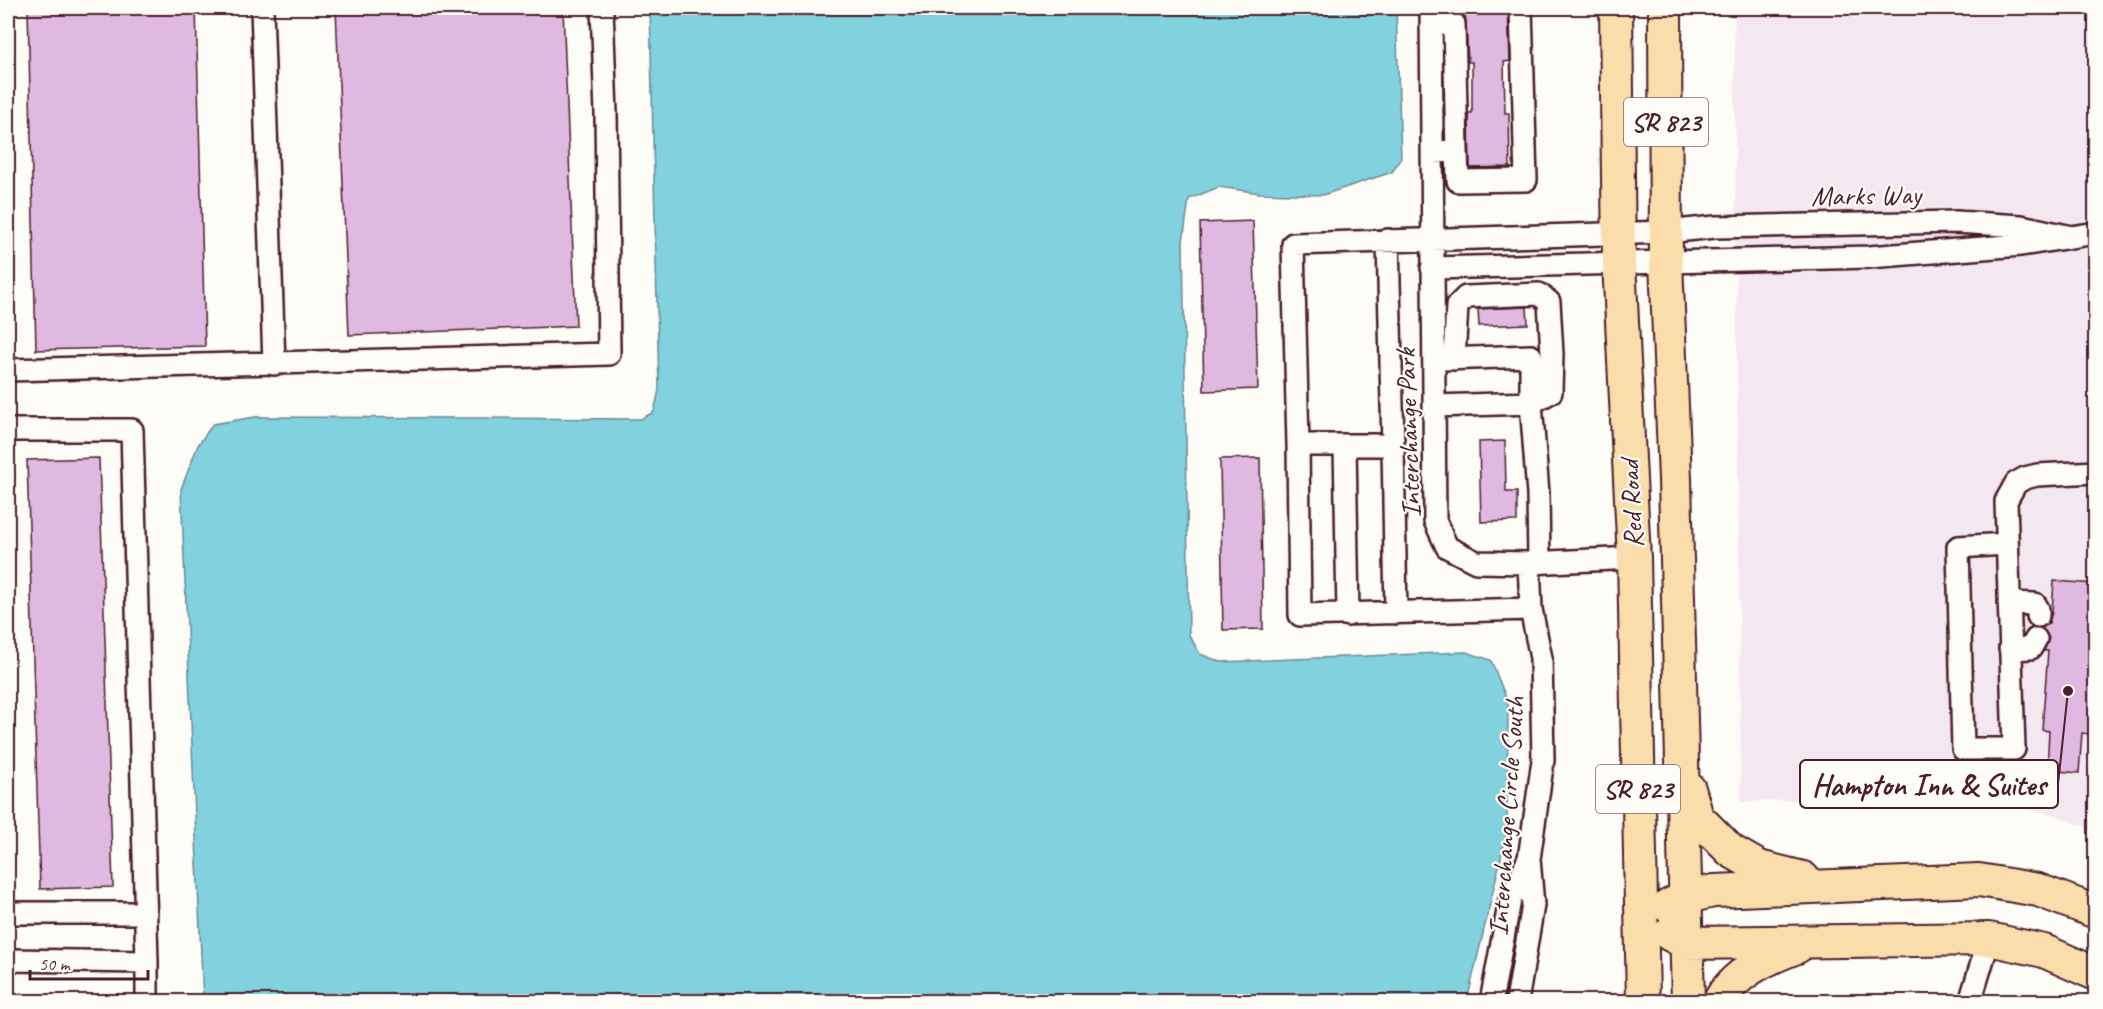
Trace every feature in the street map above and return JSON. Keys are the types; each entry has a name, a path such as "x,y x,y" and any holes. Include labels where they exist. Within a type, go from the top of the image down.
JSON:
{"highway":[{"name":"Red Road","path":"1616,8 1619,248 1634,558 1643,1002"},
{"name":"Red Road","path":"1665,8 1666,247 1684,771 1689,1002"},
{"path":"1684,771 1697,817 1731,851 1759,867 1832,886"},
{"path":"1641,920 1686,897 1714,891 1988,880 2038,890 2096,912"},
{"path":"1641,920 1686,943 1989,939 2044,951 2096,974"},
{"path":"1719,1002 1731,984 1748,971 1779,954 1810,942"}],"street":[{"path":"262,8 274,364"},
{"path":"8,370 609,354 606,113 602,8"},
{"path":"1431,16 1453,16 1458,181 1526,180 1521,8"},
{"name":"Interchange Park","path":"1431,16 1434,239 1432,268 1444,359 1434,406 1435,521 1447,547 1476,562 1534,563 1634,558"},
{"path":"1433,152 1457,151"},
{"name":"Marks Way","path":"1666,247 1715,227 1956,222 2022,226 2067,237"},
{"name":"Marks Way","path":"1666,247 1869,257 2021,245 2096,232"},
{"path":"1531,609 1300,615 1293,244 1434,239 1619,248 1666,247"},
{"path":"1388,240 1396,613"},
{"path":"1432,268 1619,248 1666,247"},
{"path":"1434,406 1531,403 1551,392 1552,354 1549,302 1539,294 1466,297 1457,306 1444,359"},
{"name":"Interchange Circle South","path":"1444,359 1531,356 1531,403 1538,494 1531,609 1541,658 1543,760 1529,859 1533,905 1517,1002"},
{"path":"8,429 132,430 147,1002"},
{"path":"1298,445 1393,445"},
{"path":"1345,445 1348,615"},
{"path":"2006,544 1958,547 1963,749 2014,749 2006,501 2016,483 2037,475 2096,472"},
{"path":"2009,603 2035,604 2038,616"},
{"path":"2010,649 2031,648 2037,639"},
{"path":"1491,1002 1510,900 1529,859"},
{"path":"8,913 146,913"},
{"path":"1970,1002 1989,939"},
{"path":"8,960 147,962"}],"shaded area":[{"path":"1734,8 2095,8 2095,831 2056,815 1988,802 1909,796 1741,802"}],"water":[{"path":"650,8 1396,8 1401,158 1392,172 1323,195 1260,193 1219,187 1189,199 1183,242 1189,635 1200,654 1221,662 1466,652 1491,660 1508,703 1507,832 1467,1001 203,1001 181,489 198,445 213,424 255,417 641,419 654,412 659,390"}],"building":[{"path":"28,8 196,8 205,346 36,350"},
{"path":"336,8 563,8 576,326 349,335"},
{"path":"1465,8 1508,8 1510,61 1504,62 1505,113 1509,113 1510,167 1470,168 1469,113 1472,113 1472,62 1468,62"},
{"path":"1253,221 1258,389 1204,391 1200,223"},
{"path":"1527,307 1528,324 1479,326 1478,309"},
{"path":"1505,441 1506,492 1517,492 1517,521 1481,522 1479,442"},
{"path":"99,458 113,887 40,889 27,460"},
{"path":"1260,458 1263,629 1223,630 1220,459"},
{"path":"2054,581 2096,584 2096,644 2089,734 2082,733 2079,773 2047,770 2049,731 2042,730 2048,651 2044,651 2049,638 2042,628 2049,623 2052,612"}],"place":[{"name":"Hampton Inn & Suites","path":"2068,691"}]}
